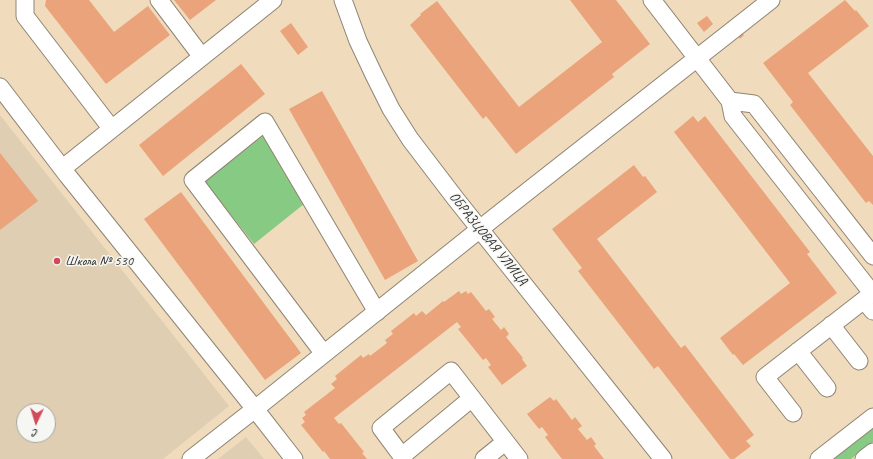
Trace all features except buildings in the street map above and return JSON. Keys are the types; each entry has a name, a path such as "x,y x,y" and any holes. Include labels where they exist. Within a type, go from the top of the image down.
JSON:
{"street":[{"path":"25,0 25,16 111,128"},
{"path":"159,0 202,57"},
{"path":"63,168 111,128 273,0"},
{"name":"ОБРАЗЦОВАЯ УЛИЦА","path":"343,0 361,48 391,108 410,139 663,459"},
{"path":"652,0 730,101 733,116 871,299 832,325 765,377 793,413"},
{"path":"191,459 696,58 772,0"},
{"path":"0,87 294,459"},
{"path":"730,101 754,104 873,256"},
{"path":"324,354 193,180 265,122 377,312"},
{"path":"832,325 859,361"},
{"path":"798,351 826,388"},
{"path":"472,398 403,457 381,428 451,370 519,459"},
{"path":"819,459 873,417"},
{"path":"484,459 505,442"},
{"path":"864,459 873,452"}],"shaded area":[{"name":"Школа № 530","path":"0,115 229,406 163,459 0,459"},
{"path":"246,437 264,459 218,459"}],"green space":[{"path":"263,136 304,204 254,244 205,182"},
{"path":"873,428 873,442 851,459 834,459"}],"place":[{"name":"Школа № 530","path":"57,261"}]}
